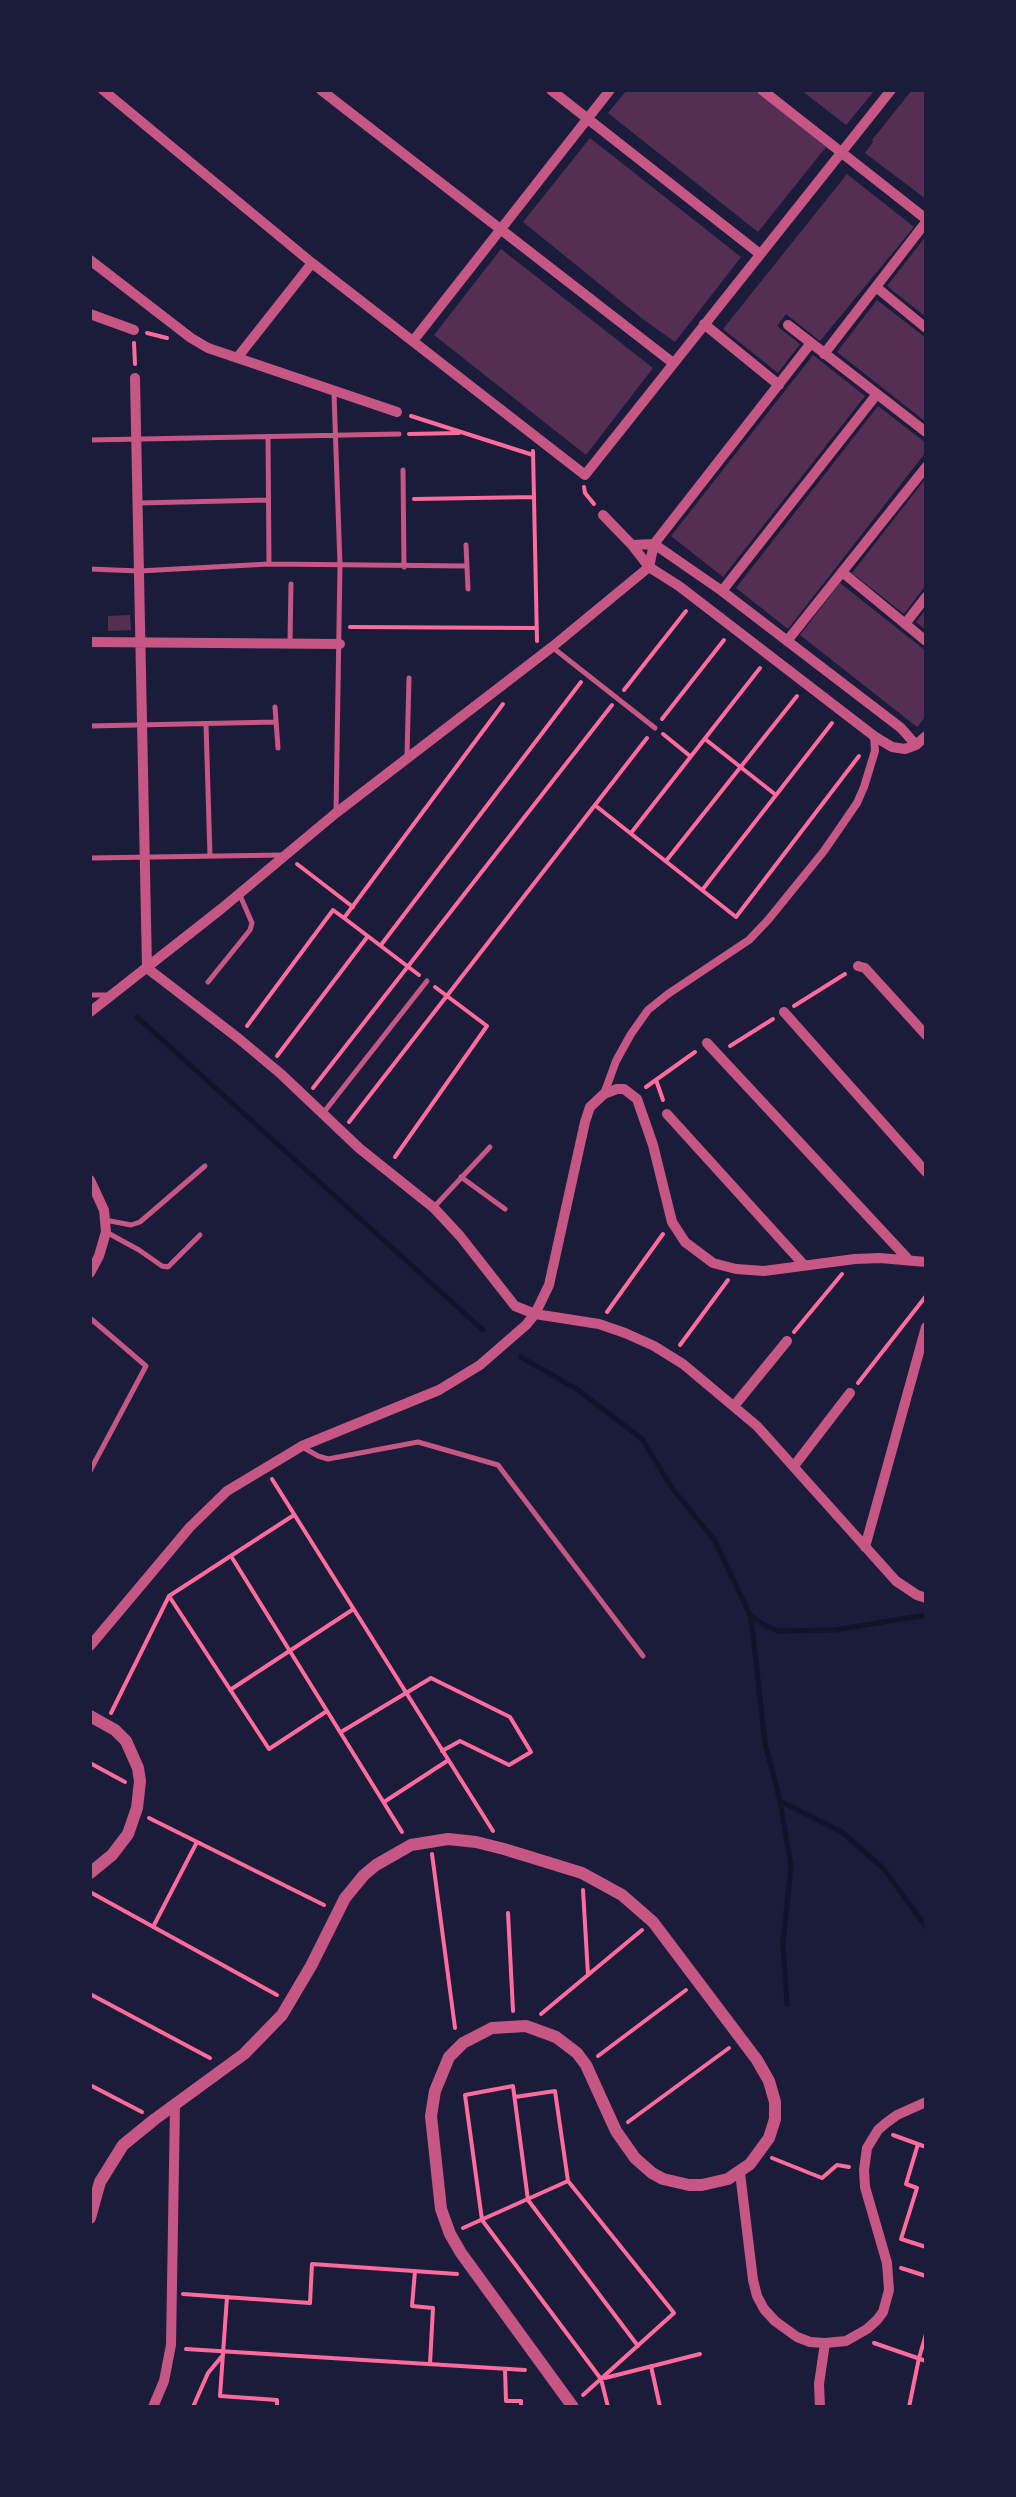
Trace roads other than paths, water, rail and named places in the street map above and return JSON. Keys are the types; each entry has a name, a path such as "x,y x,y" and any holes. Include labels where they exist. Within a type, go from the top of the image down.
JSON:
{"street":[{"path":"102,90 312,263 585,475 890,90"},
{"path":"321,90 673,364"},
{"path":"551,90 760,254"},
{"path":"413,341 610,90"},
{"path":"762,90 926,220 824,354"},
{"path":"90,260 208,348 397,412"},
{"path":"237,358 312,263"},
{"path":"876,287 926,328"},
{"path":"90,314 134,330"},
{"path":"704,324 779,386"},
{"path":"788,326 926,432"},
{"path":"90,1012 336,813 650,568 654,544 811,343"},
{"path":"135,378 147,968"},
{"path":"722,590 877,394"},
{"path":"788,641 926,467"},
{"path":"604,516 650,568 874,736 899,750 916,745 926,736"},
{"path":"632,545 654,544 722,590 901,728 916,745"},
{"path":"842,572 926,641"},
{"path":"905,624 926,597"},
{"path":"90,642 340,644"},
{"path":"604,1094 616,1061 648,1010 749,940 824,850 857,804 875,751 874,736"},
{"path":"858,966 866,968 926,1035"},
{"path":"147,968 238,1038 434,1208 515,1306 535,1314 625,1332 671,1357 734,1406 794,1466 896,1581 926,1598"},
{"path":"784,1012 926,1172"},
{"path":"707,1043 907,1259"},
{"path":"90,1646 226,1491 302,1446 439,1390 500,1350 535,1314 554,1270 585,1122 590,1107 604,1094 624,1089 642,1107 672,1222 685,1242 713,1263 764,1271 855,1258 926,1262"},
{"path":"667,1114 804,1265"},
{"path":"90,1180 106,1220 106,1232 90,1273"},
{"path":"866,1547 926,1327"},
{"path":"734,1406 787,1342"},
{"path":"794,1466 850,1393"},
{"path":"90,1716 116,1730 126,1741 138,1768 140,1785 128,1834 90,1873"},
{"path":"90,2218 111,2161 123,2145 228,2067 270,2028 290,2002 344,1898 388,1856 410,1845 462,1840 582,1873 622,1895 653,1922 769,2081 775,2119 760,2153 740,2173 689,2186 652,2173 635,2158 616,2131 586,2065 578,2053 556,2037 520,2026 480,2032 458,2048 441,2071 431,2116 437,2190 450,2234 572,2406"},
{"path":"740,2173 753,2280 764,2309 786,2330 810,2342 846,2341 877,2320 887,2302 890,2277 868,2200 864,2170 867,2148 878,2130 897,2114 926,2102"},
{"path":"153,2407 164,2382 171,2348 174,2104"},
{"path":"820,2407 825,2344"}],"lane":[{"path":"334,390 340,565 336,813"},
{"path":"90,440 399,434"},
{"path":"268,437 269,564"},
{"path":"402,470 404,567"},
{"path":"138,503 268,500"},
{"path":"466,546 468,589"},
{"path":"90,569 269,564 467,566"},
{"path":"290,644 291,584"},
{"path":"552,647 655,728"},
{"path":"407,759 409,678"},
{"path":"275,707 278,748"},
{"path":"90,726 276,722"},
{"path":"206,724 210,856"},
{"path":"90,858 286,855"},
{"path":"208,982 250,930 252,923 239,893"},
{"path":"323,1114 427,981"},
{"path":"90,995 112,995"},
{"path":"434,1208 490,1147"},
{"path":"106,1220 131,1225 140,1222 205,1166"},
{"path":"461,1177 504,1209"},
{"path":"106,1232 162,1266 172,1263 200,1235"},
{"path":"90,1318 146,1366 90,1471"},
{"path":"302,1446 328,1458 418,1442 498,1465 642,1656"}],"waterway":[{"path":"137,1017 483,1330"},
{"path":"521,1357 578,1390 642,1439 672,1488 715,1541 750,1615 764,1625 778,1631 835,1630 926,1615"},
{"path":"751,1616 765,1743 791,1866 783,1944 787,2004"},
{"path":"780,1801 842,1832 884,1869 926,1927"}]}
